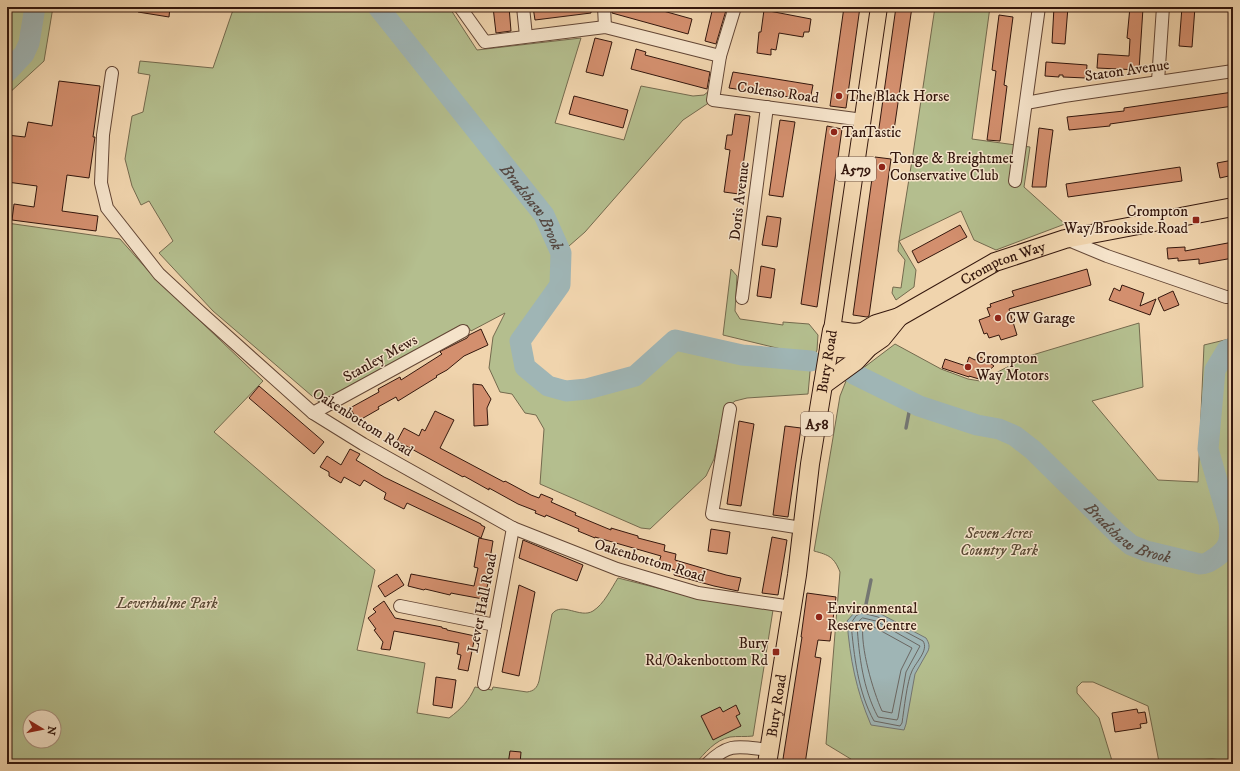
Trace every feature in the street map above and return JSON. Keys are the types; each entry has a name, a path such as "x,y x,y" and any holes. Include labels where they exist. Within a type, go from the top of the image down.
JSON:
{"highway":[{"name":"Crompton Way","path":"830,339 858,333 869,329 876,324 899,317 995,262 1065,238 1233,206"},
{"name":"Crompton Way","path":"823,385 856,361 869,347 882,338 899,317"},
{"path":"830,339 851,349 869,347"},
{"name":"Bury Road","path":"768,757 797,575 810,464 830,339"}],"main road":[{"name":"Bury Road","path":"830,339 879,7"}],"street":[{"path":"460,7 484,42 604,27 720,56 735,7"},
{"path":"523,7 526,36"},
{"path":"604,7 604,27"},
{"path":"1015,181 1039,7"},
{"path":"1158,82 1163,7"},
{"name":"Colenso Road","path":"720,56 713,100 863,120"},
{"name":"Staton Avenue","path":"1026,103 1233,71"},
{"name":"Oakenbottom Road","path":"112,73 103,135 101,183 107,208 159,274 313,413 362,444 513,528 617,569 698,593 792,607"},
{"name":"Doris Avenue","path":"742,298 767,107"},
{"path":"1065,238 1121,261 1226,297 1233,297"},
{"name":"Stanley Mews","path":"313,413 463,331"},
{"path":"730,409 712,514 802,528"},
{"name":"Lever Hall Road","path":"484,684 513,528"},
{"path":"400,606 494,625"},
{"path":"707,764 717,754 728,748 741,747 768,757"}],"green space":[{"path":"7,7 53,7 44,61 7,95"},
{"path":"234,7 449,7 477,50 581,38 555,123 624,140 641,86 693,96 704,95 715,86 713,100 683,120 585,232 561,253 560,285 520,341 525,367 548,386 566,391 587,389 635,376 675,340 742,355 811,361 808,394 747,398 735,401 725,409 714,459 706,476 650,529 641,528 540,484 544,429 536,415 525,413 512,394 500,392 489,368 493,337 505,313 471,331 467,325 319,402 213,311 159,253 173,241 149,201 141,205 132,186 125,159 132,116 143,112 150,75 138,73 140,61 213,68"},
{"path":"935,7 990,7 972,139 1030,147 1024,187 1065,224 996,250 974,240 961,211 899,241"},
{"name":"Leverhulme Park","path":"7,223 120,239 152,275 263,381 214,432 375,570 357,650 425,663 417,713 449,718 464,704 475,687 492,690 493,687 527,692 532,691 539,681 552,614 556,610 561,609 583,613 593,611 604,600 618,578 701,599 773,610 753,736 730,737 720,741 695,764 7,764"},
{"path":"899,241 916,270 914,287 896,300 892,293 893,287 901,288 905,260 898,251"},
{"path":"731,269 737,276 735,311 740,319 783,325 783,322 809,324 818,335 817,350 814,357 723,335"},
{"name":"Seven Acres Country Park","path":"1139,323 1143,387 1092,401 1158,480 1198,482 1204,345 1233,338 1233,761 1212,759 1159,762 1148,706 1093,682 1082,682 1077,687 1077,693 1099,718 1113,764 859,764 826,744 840,572 836,563 830,557 814,551 840,396 846,381 895,344 941,369 968,379 980,381 1029,356"}],"water":[{"path":"862,609 879,613 926,638 928,643 928,651 915,674 904,730 871,725 861,699 852,661 847,621 854,613"}],"building":[{"path":"138,7 170,7 169,17 138,12"},
{"path":"493,7 509,7 511,31 496,33"},
{"path":"533,7 591,7 591,13 535,20"},
{"path":"612,7 649,7 692,19 688,34 612,13"},
{"path":"713,7 727,7 716,44 705,41"},
{"path":"844,7 860,7 846,108 830,106"},
{"path":"896,7 912,7 893,137 878,135"},
{"path":"1054,7 1068,7 1065,44 1052,43"},
{"path":"1130,7 1143,8 1139,70 1097,68 1098,54 1129,56 1130,39 1127,38"},
{"path":"1182,7 1195,7 1192,47 1179,46"},
{"path":"764,10 811,19 809,32 804,32 803,37 779,33 776,50 771,49 771,55 757,53 759,32 761,32"},
{"path":"999,15 1013,17 1004,85 1007,86 1000,141 987,140 996,71 992,70"},
{"path":"595,38 612,42 603,76 586,72"},
{"path":"636,49 646,52 645,55 710,72 707,89 631,69"},
{"path":"1046,62 1087,65 1086,78 1063,77 1063,75 1059,75 1059,77 1045,76"},
{"path":"733,72 813,85 810,100 729,88"},
{"path":"59,81 100,86 89,178 67,175 62,211 98,216 96,231 12,220 14,204 34,207 37,186 7,182 7,135 25,137 28,122 52,126"},
{"path":"1233,92 1233,106 1110,124 1110,126 1069,130 1067,117 1124,111 1124,108"},
{"path":"574,96 628,110 623,128 569,114"},
{"path":"735,114 750,116 739,194 724,192 730,150 725,149 727,135 732,135"},
{"path":"780,120 795,122 783,197 769,195"},
{"path":"827,126 842,129 817,307 801,304"},
{"path":"1039,128 1053,130 1046,187 1032,187"},
{"path":"875,157 891,159 869,316 867,317 853,315"},
{"path":"1233,160 1233,175 1220,178 1217,163"},
{"path":"1180,167 1182,181 1068,197 1066,184"},
{"path":"767,216 781,218 777,247 762,245"},
{"path":"960,225 967,237 918,263 912,251"},
{"path":"1233,242 1233,258 1199,264 1199,259 1178,261 1178,258 1168,259 1167,248 1185,247 1185,251"},
{"path":"761,266 775,269 771,298 757,296"},
{"path":"1087,269 1091,285 1009,309 1017,335 1001,340 999,335 989,338 987,333 984,334 979,320 990,316 987,308 991,307 990,304 1014,296 1012,291"},
{"path":"1122,285 1144,293 1140,306 1156,299 1150,315 1109,300 1114,288 1120,291"},
{"path":"1173,291 1179,305 1164,311 1158,298"},
{"path":"481,329 488,345 464,356 447,370 436,376 437,377 398,401 396,397 358,421 350,408 379,392 378,389 400,377 401,380 442,354 440,352 441,351"},
{"name":"Crompton Way Motors","path":"969,357 975,360 981,357 994,366 979,379 942,368 945,359 966,366"},
{"path":"473,384 482,385 491,399 487,408 488,425 474,426"},
{"path":"259,386 324,442 314,454 249,398"},
{"path":"435,411 454,420 440,448 531,495 539,498 541,494 553,499 551,502 576,513 575,515 611,530 611,528 638,536 638,538 665,545 664,551 676,554 675,560 741,578 738,591 674,575 675,570 658,565 661,556 595,538 578,531 579,529 546,515 545,517 535,513 536,511 518,504 489,488 489,490 464,476 463,477 397,441 404,428 419,436 422,429 425,431"},
{"path":"739,421 754,424 741,506 727,504"},
{"path":"785,426 801,428 788,517 773,515"},
{"path":"350,449 360,454 356,460 384,477 481,524 485,527 481,538 407,503 404,509 384,499 386,493 364,480 360,486 344,477 341,483 329,476 329,472 320,467 327,456 341,465"},
{"path":"711,529 730,532 727,554 708,551"},
{"path":"772,537 787,540 778,595 762,593"},
{"path":"479,538 493,541 486,583 488,584 483,599 451,593 450,595 408,586 411,574 474,586 478,568 474,567"},
{"path":"523,540 583,565 577,581 519,558"},
{"path":"397,574 404,585 385,597 378,586"},
{"path":"519,585 535,592 519,676 502,672"},
{"path":"807,593 836,597 830,641 818,640 815,657 821,658 805,764 795,764 783,759 802,637"},
{"path":"384,601 395,618 442,627 447,630 475,636 468,671 458,669 461,655 457,654 459,643 394,631 390,650 381,649 383,642 374,630 376,629 368,618 376,612 373,609"},
{"path":"436,677 456,680 452,708 433,705"},
{"path":"736,705 740,714 736,716 741,726 713,740 701,716 720,707 723,712"},
{"path":"1137,709 1138,713 1145,712 1147,723 1140,724 1141,728 1115,732 1112,713"},
{"path":"510,751 521,752 520,764 508,764"}],"waterway":[{"name":"Bradshaw Brook","path":"7,72 24,54 29,43 35,7"},
{"name":"Bradshaw Brook","path":"378,7 544,215 561,253 560,285 520,341 525,367 548,386 566,391 587,389 635,376 675,340 742,355 811,361"},
{"name":"Bradshaw Brook","path":"854,374 919,406 977,425 999,429 1015,436 1033,450 1131,545 1146,551 1202,564 1209,562 1224,551 1227,547 1230,533 1229,522 1208,449 1215,370 1227,350 1233,348"},
{"path":"906,428 911,402"},
{"path":"865,609 871,580"}],"place":[{"name":"The Black Horse","path":"839,96"},
{"name":"TanTastic","path":"834,132"},
{"name":"Tonge & Breightmet Conservative Club","path":"882,167"},
{"name":"Crompton Way/Brookside Road","path":"1196,220"},
{"name":"CW Garage","path":"998,318"},
{"name":"Crompton Way Motors","path":"968,367"},
{"name":"Environmental Reserve Centre","path":"819,617"},
{"name":"Bury Rd/Oakenbottom Rd","path":"776,652"}]}
